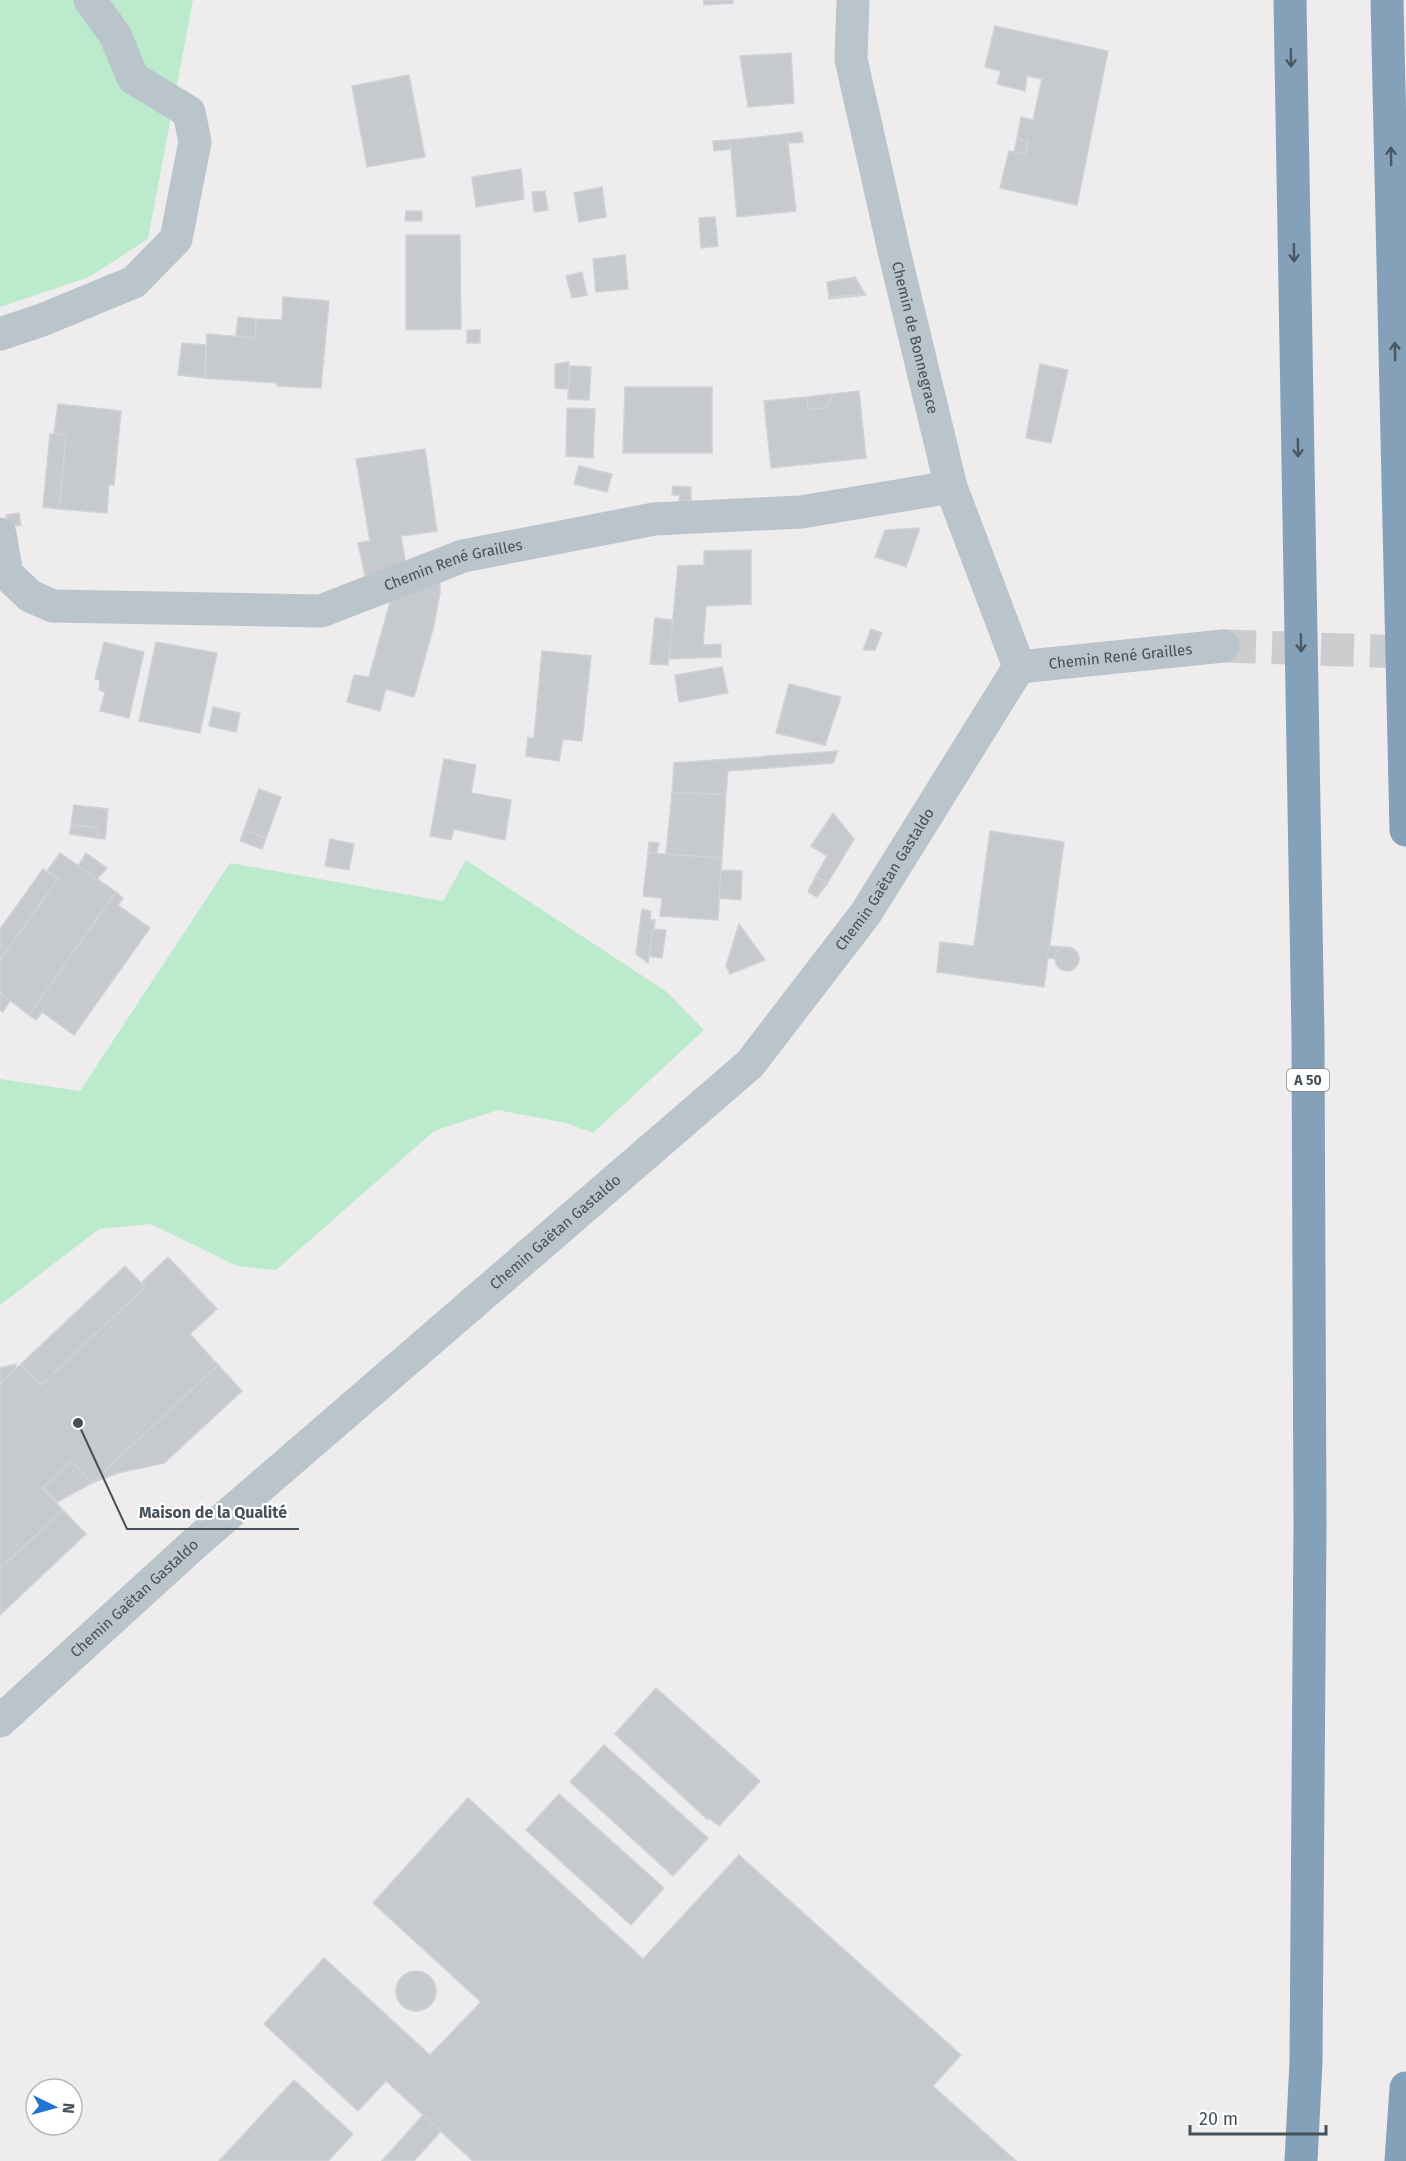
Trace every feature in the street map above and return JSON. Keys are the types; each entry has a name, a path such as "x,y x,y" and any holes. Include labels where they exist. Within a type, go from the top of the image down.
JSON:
{"highway":[{"name":"A 50","path":"1290,0 1308,1038 1310,1538 1306,2062 1301,2161"},
{"path":"1387,0 1406,830"},
{"path":"1401,2161 1406,2088"}],"street":[{"path":"0,334 42,320 135,282 176,239 195,142 189,112 133,78 115,34 90,0"},
{"name":"Chemin de Bonnegrace","path":"853,0 851,59 951,487 1019,667"},
{"name":"Chemin René Grailles","path":"0,534 7,574 30,596 53,606 321,611 463,556 654,519 801,512 951,487"},
{"name":"Chemin René Grailles","path":"1019,667 1223,646"},
{"name":"Chemin Gaëtan Gastaldo","path":"0,1721 194,1544 750,1064 866,913 1019,667"}],"green space":[{"path":"0,0 193,0 148,239 89,277 0,307"},
{"path":"466,860 667,992 704,1030 593,1133 566,1123 498,1110 434,1131 276,1270 237,1266 151,1224 99,1229 0,1305 0,1079 80,1091 230,863 443,901"}],"building":[{"path":"704,0 733,0 733,3 704,5"},
{"path":"995,26 1108,51 1077,205 1000,188 1009,151 1025,154 1028,141 1017,139 1021,117 1033,120 1042,79 1027,76 1025,91 997,84 1001,71 985,67"},
{"path":"791,53 794,103 748,107 740,56"},
{"path":"409,75 425,157 367,167 352,86"},
{"path":"802,132 803,142 789,143 787,134"},
{"path":"787,134 796,211 737,217 730,140"},
{"path":"1017,139 1028,141 1025,154 1014,152"},
{"path":"730,140 731,149 714,151 713,141"},
{"path":"521,169 524,199 476,207 472,177"},
{"path":"602,187 606,217 579,222 574,193"},
{"path":"545,191 548,210 534,212 532,192"},
{"path":"406,211 422,211 422,221 405,221"},
{"path":"715,217 718,246 701,248 699,218"},
{"path":"406,235 460,235 461,329 406,330"},
{"path":"625,255 628,289 596,292 593,259"},
{"path":"582,272 587,295 572,298 566,276"},
{"path":"855,277 865,294 829,297 827,282"},
{"path":"866,295 829,299 829,297"},
{"path":"283,297 329,301 321,388 205,378 207,334 255,338 256,319 282,320"},
{"path":"238,317 256,319 255,338 236,336"},
{"path":"467,330 480,330 480,343 467,343"},
{"path":"182,343 206,345 205,378 178,375"},
{"path":"569,362 568,389 555,388 555,364"},
{"path":"1040,364 1068,370 1051,443 1026,438"},
{"path":"570,366 591,367 589,400 568,399"},
{"path":"625,387 712,387 712,453 623,453"},
{"path":"859,391 866,458 771,468 764,401 807,397 808,409 827,408 832,394"},
{"path":"832,394 827,408 808,409 807,397"},
{"path":"58,404 121,411 114,485 109,485 107,513 59,509 66,435 54,434"},
{"path":"567,408 595,409 593,458 566,456"},
{"path":"50,434 66,435 59,509 43,507"},
{"path":"425,449 437,531 401,536 406,565 366,581 358,543 370,541 356,459"},
{"path":"579,466 612,474 607,492 574,484"},
{"path":"673,486 691,487 691,501 679,501 680,495 672,495"},
{"path":"19,513 21,525 8,527 6,515"},
{"path":"920,528 906,567 875,557 885,530"},
{"path":"751,550 751,604 706,606 703,645 721,644 721,657 669,659 678,566 704,565 704,551"},
{"path":"439,580 440,593 434,625 414,697 386,689 380,711 347,702 354,675 369,677 391,599"},
{"path":"655,618 673,620 668,665 650,664"},
{"path":"871,629 882,633 875,650 863,650"},
{"path":"104,642 144,652 129,718 100,711 105,692 99,690 100,680 95,679"},
{"path":"156,642 217,653 200,733 139,721"},
{"path":"542,651 591,656 582,741 563,739 559,761 526,756 528,737 534,738"},
{"path":"722,667 728,693 679,702 675,675"},
{"path":"789,684 841,697 825,745 776,733"},
{"path":"213,707 240,713 236,732 209,726"},
{"path":"838,751 833,763 728,771 726,794 672,793 674,763"},
{"path":"444,759 476,765 471,793 511,800 505,840 454,829 451,840 430,836"},
{"path":"259,789 281,797 266,838 244,830"},
{"path":"672,793 726,794 722,858 666,854"},
{"path":"74,805 108,809 105,839 97,838 98,828 71,825"},
{"path":"833,813 854,839 827,884 816,876 827,856 811,846"},
{"path":"71,825 98,828 97,838 70,834"},
{"path":"244,830 266,838 262,849 240,841"},
{"path":"990,831 1064,842 1044,987 937,972 940,942 974,946"},
{"path":"330,839 354,844 349,870 325,866"},
{"path":"649,842 659,843 657,853 648,853"},
{"path":"60,853 116,892 29,1015 0,993 0,960 58,879 47,871"},
{"path":"86,853 107,868 97,879 78,866"},
{"path":"648,853 722,858 718,920 660,916 662,898 643,896"},
{"path":"43,869 58,879 0,960 0,929"},
{"path":"721,870 742,871 741,900 719,898"},
{"path":"816,876 827,884 817,897 808,892"},
{"path":"116,892 123,898 118,905 150,928 74,1035 42,1012 36,1020 29,1015"},
{"path":"642,909 651,911 650,920 655,920 648,963 636,954"},
{"path":"739,924 765,960 730,974 726,966"},
{"path":"653,929 666,930 662,958 649,956"},
{"path":"1049,946 1063,947 1056,953 1056,959 1047,958"},
{"path":"1067,947 1075,951 1079,959 1075,967 1067,971 1059,967 1055,959 1059,951"},
{"path":"0,993 10,1001 3,1012 0,1010"},
{"path":"168,1257 217,1309 190,1334 218,1365 92,1483 71,1461 43,1488 63,1510 0,1569 0,1384 21,1364 41,1385 145,1287 141,1283"},
{"path":"125,1266 145,1287 41,1385 21,1364"},
{"path":"16,1364 15,1370 0,1384 0,1368"},
{"path":"218,1365 242,1391 164,1463 118,1473 92,1483"},
{"path":"71,1461 92,1483 57,1502 43,1488"},
{"path":"63,1510 86,1534 0,1615 0,1569"},
{"path":"656,1688 760,1781 719,1826 709,1818 708,1820 615,1734"},
{"path":"604,1745 708,1838 673,1876 570,1782"},
{"path":"559,1794 664,1888 631,1925 526,1830"},
{"path":"468,1798 643,1959 739,1855 961,2055 933,2086 1016,2161 473,2161 386,2081 358,2111 264,2024 324,1958 430,2055 481,2002 373,1903"},
{"path":"416,1971 424,1972 430,1977 435,1983 435,1999 430,2005 424,2010 416,2011 408,2010 402,2005 397,1999 396,1991 397,1983 402,1977 408,1972"},
{"path":"294,2080 353,2134 328,2161 219,2161"},
{"path":"423,2115 441,2131 414,2161 382,2161"}],"tunnel":[{"path":"1223,646 1406,652"}],"place":[{"name":"Maison de la Qualité","path":"78,1423"}]}
